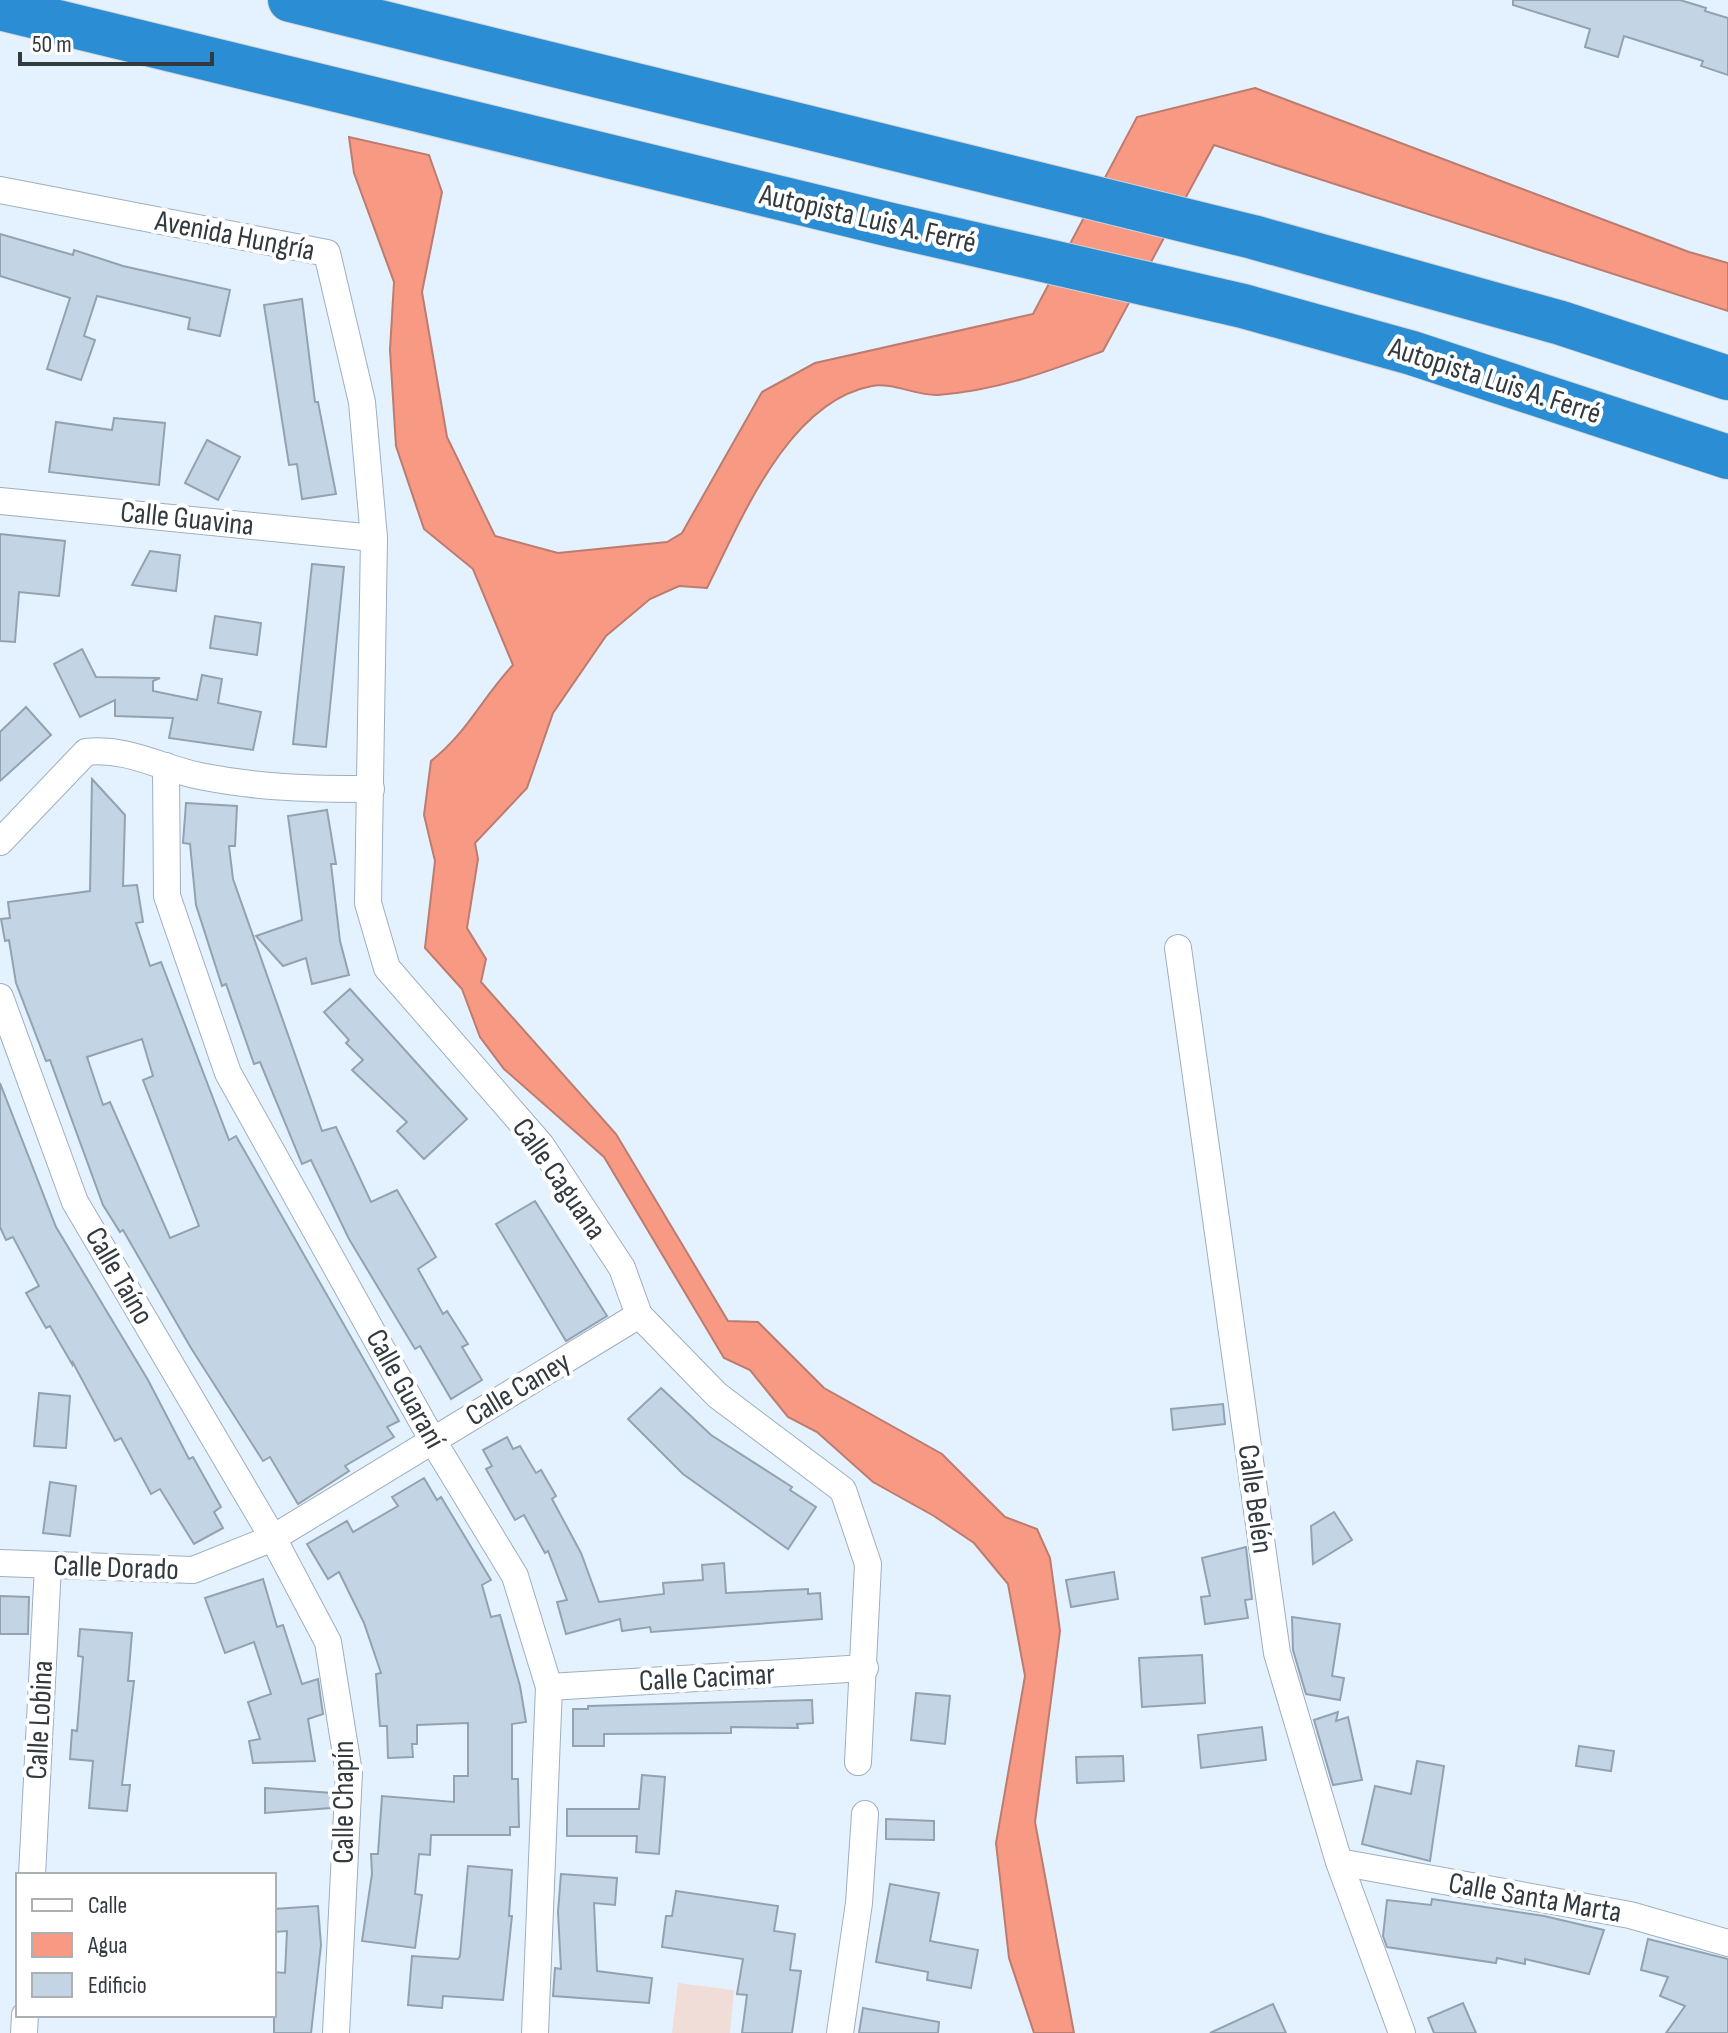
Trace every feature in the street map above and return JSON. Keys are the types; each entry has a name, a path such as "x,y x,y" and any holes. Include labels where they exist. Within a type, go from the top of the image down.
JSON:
{"highway":[{"path":"290,0 1253,237 1561,323 1728,378"},
{"name":"Autopista Luis A. Ferré","path":"0,8 891,225 1243,306 1351,336 1728,457"}],"street":[{"name":"Avenida Hungría","path":"0,190 327,253 362,402 374,538"},
{"name":"Calle Guavina","path":"0,501 374,538"},
{"name":"Calle Caguana","path":"374,538 368,903 387,968 541,1145 622,1268 639,1315 717,1395 843,1490 868,1564 858,1762"},
{"path":"0,842 86,752 108,749 144,757 201,777 279,789 371,789"},
{"name":"Calle Guaraní","path":"166,766 167,896 228,1073 433,1441 515,1576 549,1687 535,2033"},
{"name":"Calle Belén","path":"1178,948 1277,1653 1339,1862 1402,2033"},
{"name":"Calle Taíno","path":"0,997 75,1202 273,1538"},
{"name":"Calle Caney","path":"273,1538 639,1315"},
{"name":"Calle Dorado","path":"0,1563 193,1570 273,1538"},
{"name":"Calle Chapín","path":"273,1538 328,1642 342,1717 349,1773 336,2033"},
{"name":"Calle Lobina","path":"32,1873 48,1566"},
{"name":"Calle Cacimar","path":"549,1687 865,1668"},
{"path":"840,2033 859,1903 865,1814"},
{"name":"Calle Santa Marta","path":"1339,1862 1630,1915 1728,1943"}],"shaded area":[{"path":"678,1983 734,1990 730,2033 672,2033"}],"water":[{"path":"1255,88 1689,252 1728,263 1728,311 1214,145 1103,351 1022,379 961,393 930,395 888,386 872,386 842,397 815,415 791,439 770,468 707,588 679,586 650,599 606,636 553,713 527,788 475,843 478,859 467,928 486,959 481,982 616,1134 728,1321 758,1322 824,1388 942,1454 1005,1517 1037,1529 1050,1558 1060,1631 1035,1822 1074,2033 1034,2033 1009,1958 996,1843 1025,1676 1008,1584 974,1543 934,1516 873,1482 817,1432 788,1417 750,1370 724,1358 604,1157 504,1069 480,1037 462,989 425,948 435,861 424,815 431,761 455,739 513,665 473,569 424,529 396,446 390,350 394,282 354,173 349,137 429,155 442,192 422,292 447,437 495,536 558,553 667,542 682,533 762,392 815,363 1033,314 1137,117"}],"building":[{"path":"1513,0 1680,0 1706,8 1705,11 1728,18 1728,75 1701,66 1703,61 1624,36 1618,57 1585,47 1590,29 1513,5"},
{"path":"0,234 73,255 74,250 123,266 230,290 220,336 188,329 190,318 97,296 84,336 95,340 81,380 47,369 70,298 0,276"},
{"path":"302,299 315,402 318,402 336,494 302,499 297,464 289,465 264,305"},
{"path":"114,418 165,423 159,485 49,472 56,422 112,430"},
{"path":"207,440 240,457 218,500 185,483"},
{"path":"0,534 65,541 59,596 19,592 15,642 0,641"},
{"path":"150,551 180,555 176,591 132,585"},
{"path":"312,564 344,567 326,747 293,744"},
{"path":"215,616 261,623 257,655 210,648"},
{"path":"82,649 96,677 160,678 153,681 153,691 197,700 202,675 222,679 218,703 261,712 253,750 169,738 173,718 115,716 115,700 80,717 54,664"},
{"path":"26,707 51,735 0,781 0,732"},
{"path":"92,779 125,815 123,886 137,885 143,922 136,923 150,966 161,962 229,1140 236,1136 399,1421 387,1427 394,1437 345,1466 349,1471 298,1504 270,1457 263,1461 191,1348 123,1230 120,1232 103,1205 50,1060 46,1061 16,983 9,940 5,941 1,919 10,918 8,902 90,891","holes":["142,1039 153,1076 143,1080 199,1226 170,1238 110,1102 103,1105 87,1057"]},
{"path":"186,803 237,806 235,846 229,846 233,879 322,1131 336,1127 371,1202 397,1190 436,1257 418,1269 443,1314 447,1311 468,1344 462,1347 482,1380 451,1399 420,1346 415,1349 349,1239 311,1160 302,1164 260,1062 254,1064 226,984 222,986 196,905 190,844 183,843"},
{"path":"327,810 336,864 331,864 340,941 349,975 312,984 306,958 283,966 256,936 302,920 288,816"},
{"path":"350,989 467,1119 424,1159 397,1131 407,1122 352,1070 363,1060 346,1043 349,1040 324,1012"},
{"path":"0,1083 56,1227 148,1380 189,1459 193,1457 221,1507 214,1512 223,1528 194,1544 160,1489 151,1494 121,1438 115,1441 72,1361 72,1364 50,1326 46,1328 26,1293 39,1286 13,1237 6,1240 0,1227"},
{"path":"535,1201 607,1316 566,1341 496,1224"},
{"path":"661,1388 711,1435 792,1487 790,1490 816,1507 788,1549 683,1474 628,1419"},
{"path":"39,1393 70,1396 66,1448 34,1446"},
{"path":"1223,1404 1225,1424 1173,1430 1171,1409"},
{"path":"507,1437 513,1449 520,1446 536,1473 541,1470 556,1496 552,1499 581,1553 599,1602 664,1594 663,1583 703,1580 702,1565 724,1563 726,1593 808,1589 808,1594 820,1593 822,1619 651,1632 650,1627 622,1631 620,1619 566,1634 557,1602 567,1600 548,1551 545,1553 524,1515 515,1520 486,1469 492,1466 483,1450"},
{"path":"424,1478 437,1500 441,1497 491,1580 482,1585 491,1617 500,1615 520,1686 526,1722 512,1724 512,1779 518,1779 519,1827 510,1827 510,1835 431,1835 430,1855 419,1854 415,1894 422,1895 415,1948 362,1941 372,1874 371,1854 378,1854 382,1796 454,1802 454,1776 468,1776 468,1723 417,1725 417,1744 412,1744 413,1757 388,1758 387,1726 380,1726 376,1674 381,1673 364,1623 339,1572 328,1579 307,1544 347,1521 353,1532 398,1506 392,1497"},
{"path":"50,1482 76,1486 70,1536 43,1533"},
{"path":"1334,1512 1352,1540 1313,1564 1311,1526"},
{"path":"1246,1547 1252,1599 1245,1600 1248,1618 1205,1624 1201,1597 1210,1596 1202,1558"},
{"path":"1114,1572 1118,1599 1071,1607 1066,1580"},
{"path":"263,1579 277,1627 283,1625 302,1684 318,1679 323,1714 308,1719 315,1761 253,1763 249,1741 260,1739 248,1702 271,1694 254,1642 225,1653 205,1598"},
{"path":"0,1596 29,1597 28,1634 0,1634"},
{"path":"1292,1617 1340,1624 1332,1676 1344,1678 1340,1700 1306,1694 1293,1650"},
{"path":"80,1629 132,1633 128,1681 134,1681 122,1785 130,1785 127,1811 89,1808 93,1761 70,1759 72,1730 77,1731 83,1657 78,1656"},
{"path":"1202,1655 1205,1703 1142,1707 1139,1658"},
{"path":"916,1693 950,1696 945,1744 911,1740"},
{"path":"812,1700 813,1723 797,1724 798,1728 731,1727 731,1733 604,1734 604,1746 573,1746 573,1709 588,1709 588,1706"},
{"path":"1338,1712 1336,1721 1348,1717 1362,1780 1333,1785 1314,1720"},
{"path":"1262,1727 1266,1760 1201,1768 1198,1735"},
{"path":"1579,1746 1614,1751 1611,1771 1576,1766"},
{"path":"1123,1756 1124,1781 1077,1783 1076,1757"},
{"path":"1417,1761 1444,1766 1430,1861 1362,1844 1375,1786 1411,1794"},
{"path":"642,1775 665,1777 659,1854 636,1852 637,1836 567,1836 567,1809 639,1809"},
{"path":"265,1788 332,1793 331,1808 265,1813"},
{"path":"886,1819 934,1821 934,1840 886,1839"},
{"path":"468,1866 512,1870 509,1916 512,1916 503,2000 443,1996 442,2008 408,2005 412,1956 458,1959 460,1956"},
{"path":"561,1874 617,1878 615,1905 594,1903 597,1971 652,1978 649,2003 553,1996 555,1968 561,1969 558,1912"},
{"path":"890,1884 939,1893 930,1941 978,1950 971,1988 927,1980 928,1972 876,1962"},
{"path":"676,1891 778,1906 774,1931 795,1934 790,1970 801,1971 792,2033 742,2033 747,1995 737,1994 743,1959 662,1947 666,1916 672,1916"},
{"path":"1432,1899 1544,1916 1604,1930 1589,1974 1525,1959 1525,1964 1497,1958 1496,1963 1387,1947 1383,1936 1387,1900 1431,1905"},
{"path":"318,1906 321,1945 311,2033 274,2033 276,1972 285,1973 287,1931 276,1932 276,1909"},
{"path":"1648,1939 1728,1959 1728,2033 1666,2033 1685,2006 1660,1996 1668,1977 1641,1970"},
{"path":"1463,2003 1476,2033 1434,2033 1428,2018"},
{"path":"1273,2004 1286,2033 1210,2033"},
{"path":"863,2008 939,2022 938,2033 859,2033"}]}
